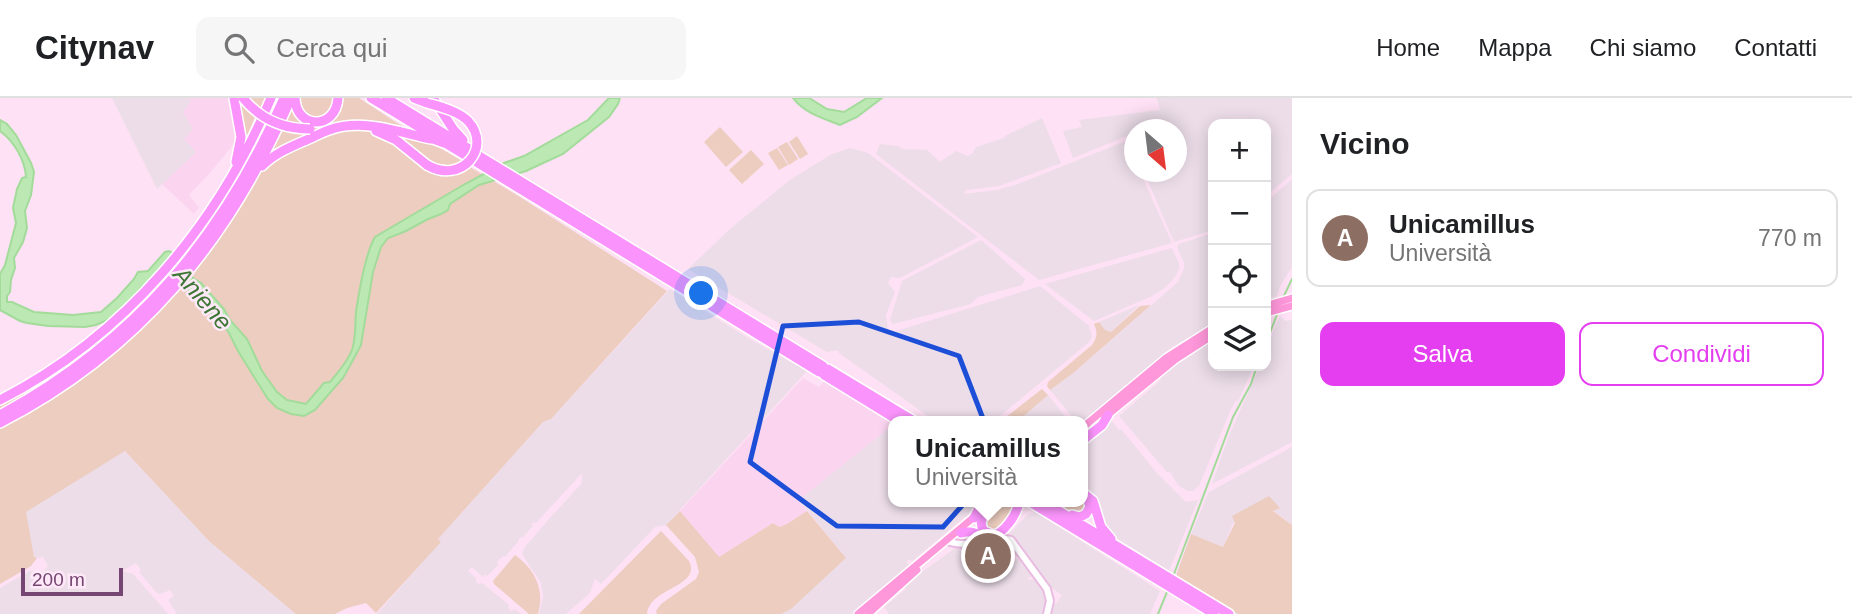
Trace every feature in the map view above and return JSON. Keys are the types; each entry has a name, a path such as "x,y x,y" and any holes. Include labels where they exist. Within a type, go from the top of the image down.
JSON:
{"highway":[{"path":"233,174 241,137 234,98"},
{"path":"243,98 255,111 272,122 311,133 345,129 372,130 396,140 427,165 443,172 460,169 474,153 474,130 465,119 453,112 430,100 414,98"},
{"path":"190,255 244,156 271,98"},
{"path":"0,412 56,381 129,324 158,294 225,211 265,141 281,98"},
{"path":"239,201 293,98"},
{"path":"293,98 301,114 315,122 332,116 337,108 338,98"},
{"path":"371,98 444,143"},
{"path":"386,98 519,184 824,370 905,416"},
{"path":"430,100 475,156"},
{"path":"190,255 239,201 268,160 311,133 347,123 375,123 409,130 475,156"},
{"path":"0,401 109,339"},
{"path":"0,423 61,386 109,339"},
{"path":"824,370 892,416"},
{"path":"1088,437 1110,414"},
{"path":"1088,497 1093,501 1101,527 1117,546"},
{"path":"1064,514 1080,517 1087,513 1090,508 1088,499"},
{"path":"974,518 979,507"},
{"path":"990,507 982,518 981,526 987,533 997,534"},
{"path":"1015,514 1017,507"},
{"path":"961,533 972,531 989,536 997,534 1015,514 1025,508 1034,507"},
{"path":"1046,507 1064,514 1117,546 1165,580"},
{"path":"1046,507 1178,588 1228,614"},
{"path":"1178,588 1214,614"}],"main road":[{"path":"1288,304 1292,298"},
{"path":"1088,424 1166,358 1208,331"},
{"path":"1088,431 1176,359 1208,338"},
{"path":"858,614 988,507"},
{"path":"868,614 989,507"}],"street":[{"path":"950,542 967,544 1006,538 1011,540 1047,589 1050,601 1047,614"}],"highlighted area":[{"path":"859,322 959,356 1000,463 943,527 837,526 750,462 783,326"}],"shaded area":[{"path":"112,98 188,98 191,101 183,112 193,129 184,139 196,152 157,189"},
{"path":"188,98 230,98 235,114 234,144 189,195 199,207 194,214 162,184 196,152 184,139 183,112 191,101"},
{"path":"237,98 241,98 256,114 243,146 261,109 249,98 359,98 667,291 551,419 543,422 438,539 441,542 376,613 366,603 335,614 296,614 209,541 125,451 26,512 34,557 37,558 31,566 0,584 0,396 29,382 89,340 113,319 181,248 242,149"},
{"path":"1157,98 1292,98 1292,174 1271,192 1271,119 1208,119 1208,232 1174,242 1148,182 1187,182 1187,119 1124,119 1124,137 1073,158 1063,131 1082,127 1079,120 1160,110"},
{"path":"1042,118 1061,163 999,186 966,190 964,194 1018,184 1124,142 1124,182 1145,182 1172,243 1039,280 876,154 880,144 898,146 903,149 927,150 940,162 956,151 968,156 976,147"},
{"path":"720,127 743,152 726,167 704,142"},
{"path":"797,136 808,154 800,159 789,142"},
{"path":"787,142 798,159 789,165 778,147"},
{"path":"777,148 788,165 779,170 768,153"},
{"path":"850,148 868,153 978,237 900,278 891,277 888,283 895,292 886,315 888,330 892,332 906,328 1040,286 1089,326 1092,336 1089,342 1000,416 928,416 838,350 827,352 688,269 731,228 790,180 830,155"},
{"path":"751,150 764,164 742,184 729,170"},
{"path":"1292,179 1292,267 1277,296 1271,298 1271,245 1271,198"},
{"path":"1208,235 1208,327 1172,347 1088,419 1088,416 1072,416 1050,390 1178,282 1184,263 1177,247"},
{"path":"981,240 1025,279 1022,285 978,297 971,304 893,324 890,320 902,281"},
{"path":"1172,248 1179,269 1165,288 1094,321 1045,284"},
{"path":"670,289 746,337 807,371 666,525 655,527 601,584 595,579 590,593 566,614 539,614 543,597 541,583 522,554 525,547 582,483 582,473 536,523 531,524 533,526 520,537 505,557 497,562 498,565 487,576 486,574 483,577 472,567 468,571 476,578 476,582 482,583 509,605 511,611 515,609 521,614 377,614 440,542 438,539 543,422 551,419"},
{"path":"1139,305 1111,332 1105,330 1099,322"},
{"path":"1151,305 1050,390 1048,382 1092,345 1096,335 1094,324 1099,322 1105,330 1111,332 1140,306"},
{"path":"1280,316 1286,321 1292,320 1292,442 1212,484 1228,438 1258,371 1271,371 1271,337"},
{"path":"1208,344 1208,371 1252,371 1238,401 1231,409 1199,486 1193,491 1178,485 1170,472 1167,472 1119,416 1182,360"},
{"path":"803,378 819,387 825,380 888,422 888,429 799,501 807,511 779,527 773,523 719,558 680,511"},
{"path":"1042,389 1048,395 1024,416 1007,416"},
{"path":"1048,395 1065,416 1024,416"},
{"path":"1111,420 1186,502 1198,500 1169,571 1106,529 1102,511 1088,490 1088,441"},
{"path":"888,429 888,507 972,507 972,511 912,561 910,559 906,562 909,565 900,575 853,614 781,614 846,558 799,500"},
{"path":"1292,447 1292,525 1273,510 1280,507 1233,523 1223,547 1191,534 1209,492"},
{"path":"125,451 209,541 296,614 177,614 168,600 174,596 170,590 157,593 139,572 141,570 136,563 122,571 133,574 168,614 0,614 0,588 30,571 43,572 48,566 43,557 34,558 24,511"},
{"path":"1269,496 1280,508 1273,511 1292,525 1292,614 1238,614 1176,576 1191,534 1223,547 1235,523 1232,516"},
{"path":"996,507 1016,507 998,530 987,531 984,518"},
{"path":"1064,507 1087,507 1076,514"},
{"path":"680,511 719,557 773,523 779,527 807,511 846,558 791,609 781,614 657,614 661,604 696,579 699,572 695,557 666,525"},
{"path":"1035,512 1160,591 1150,614 1050,614 1053,602 1056,604 1062,595 1049,586 1010,533 1027,515"},
{"path":"661,531 689,561 691,570 688,576 656,598 647,614 579,614"},
{"path":"1008,541 1019,555 971,574 975,578 1022,557 1035,575 1028,580 1036,579 1045,592 1047,599 1043,614 889,614 884,607 918,575 954,549 966,550"},
{"path":"515,555 528,567 537,581 540,596 538,614 529,614 494,584 493,581"}],"water":[{"name":"Aniene","path":"609,98 620,98 609,117 563,154 526,171 479,185 450,204 448,210 388,238 381,247 373,272 361,345 343,378 315,410 304,416 277,408 268,399 228,331 189,292 188,285 170,265 143,286 112,318 96,325 48,326 27,323 0,310 0,274 16,223 13,208 17,189 22,178 26,177 18,151 0,131 0,120 16,135 34,172 31,195 25,211 27,228 14,258 15,268 7,302 34,312 73,315 101,312 117,298 138,272 148,271 169,251 175,254 193,278 201,283 247,339 262,371 277,392 287,400 306,404 324,383 330,382 352,350 361,284 368,253 375,237 465,184 504,163 524,156 588,120"},
{"path":"793,98 809,98 827,109 844,112 867,98 882,98 857,117 840,125 808,111"}],"waterway":[{"path":"1282,300 1292,279"},
{"path":"1271,330 1278,312"},
{"path":"1174,574 1233,417 1255,371"},
{"path":"1158,614 1167,592"}],"place":[{"name":"Unicamillus","path":"988,556"}]}
